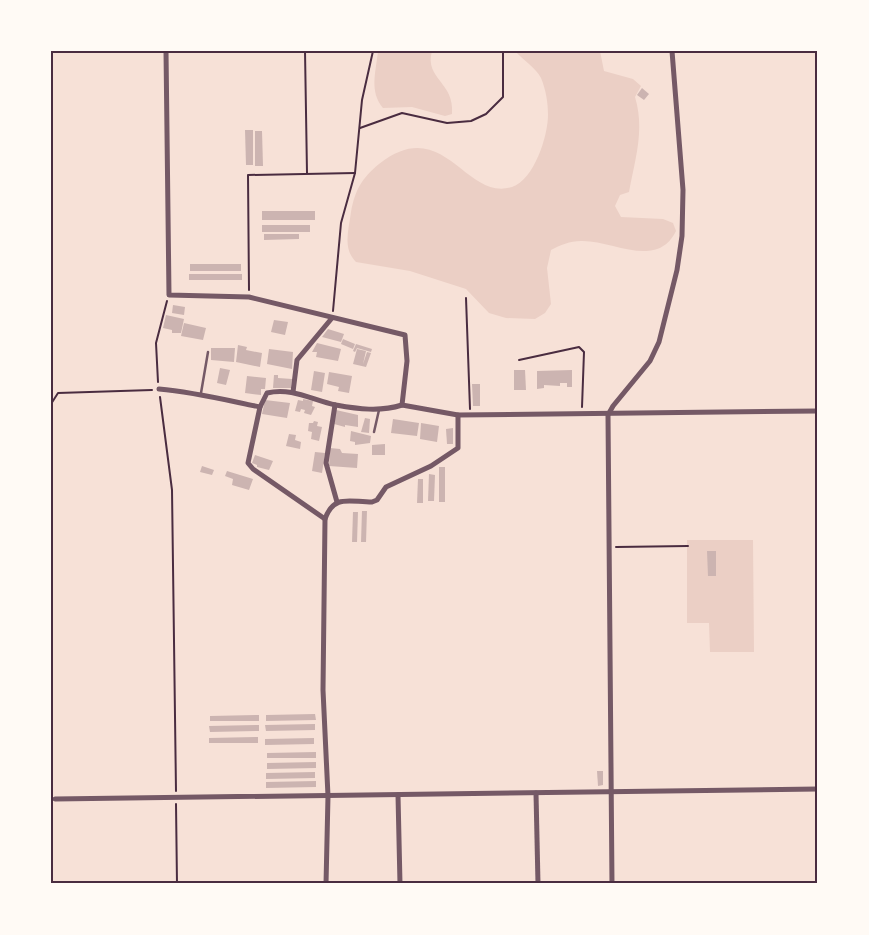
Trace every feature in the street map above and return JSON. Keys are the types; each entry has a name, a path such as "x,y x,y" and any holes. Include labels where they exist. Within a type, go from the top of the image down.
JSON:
{"street":[{"path":"166,51 169,295 249,298 405,336 407,361 402,405"},
{"path":"612,884 608,415 613,406 650,361 659,342 677,270 682,236 683,190 672,51"},
{"path":"293,392 297,360 332,318"},
{"path":"159,389 201,393 216,399 260,407"},
{"path":"325,519 253,469 248,463 260,407 267,393 293,392 335,405 379,410 402,405 458,415 608,415 818,411"},
{"path":"335,405 326,463 337,502"},
{"path":"326,884 328,796 323,690 325,519 329,508 337,502 372,502 377,500 386,487 431,466 458,448 458,415"},
{"path":"55,799 818,789"},
{"path":"536,793 538,884"},
{"path":"398,794 400,884"}],"lane":[{"path":"201,393 208,352"},
{"path":"374,432 379,410"}],"path":[{"path":"305,51 306,173"},
{"path":"332,318 341,223 355,173 362,100 373,51"},
{"path":"360,128 402,113 447,123 471,121 486,114 504,96 503,51"},
{"path":"249,298 248,175 355,173"},
{"path":"169,295 156,343 155,358 172,490 177,884"},
{"path":"466,298 470,414"},
{"path":"519,360 579,347 584,352 582,414"},
{"path":"51,404 58,393 159,389"},
{"path":"609,547 688,546"}],"shaded area":[{"path":"378,51 432,51 432,68 449,95 452,103 452,114 445,116 412,107 383,108 376,95 375,88"},
{"path":"515,51 600,51 604,71 633,79 641,86 635,97 638,109 639,133 629,192 620,195 615,206 621,217 663,219 673,223 676,231 668,243 658,249 646,251 581,241 558,246 551,250 547,268 551,304 545,313 535,319 506,318 489,313 466,289 410,271 356,262 349,251 348,245 351,212 360,185 379,164 401,151 421,148 437,153 481,183 495,188 512,187 520,183 527,176 542,145 547,124 548,106 541,78"},
{"path":"687,540 753,540 754,652 710,652 709,623 687,623"}],"building":[{"path":"642,88 649,94 644,100 637,95"},
{"path":"245,130 253,130 253,165 246,165"},
{"path":"255,131 262,131 263,166 255,166"},
{"path":"262,211 315,211 315,220 262,220"},
{"path":"262,225 310,225 310,232 262,232"},
{"path":"264,234 299,234 299,239 264,240"},
{"path":"190,264 241,264 241,271 190,271"},
{"path":"189,274 242,274 242,280 189,280"},
{"path":"173,305 185,307 184,315 172,313"},
{"path":"166,315 184,319 181,333 172,333 172,330 163,328"},
{"path":"274,320 288,322 285,335 271,332"},
{"path":"184,323 206,328 203,340 181,336"},
{"path":"328,329 344,334 341,342 322,337"},
{"path":"343,339 355,344 353,349 341,344"},
{"path":"317,343 341,349 338,361 316,357 317,352 312,352"},
{"path":"356,344 372,349 371,352 357,348 355,352 353,351"},
{"path":"238,345 247,347 246,350 262,353 260,367 236,362"},
{"path":"211,348 235,348 234,362 211,360"},
{"path":"269,349 293,352 292,369 267,364"},
{"path":"357,349 366,351 363,364 367,352 371,353 366,367 353,364"},
{"path":"220,368 230,370 226,385 217,383"},
{"path":"514,370 525,370 526,390 514,390"},
{"path":"572,370 572,387 567,387 567,383 560,383 560,386 544,385 544,388 537,389 537,371"},
{"path":"314,371 325,373 322,392 311,390"},
{"path":"329,372 352,376 349,393 338,391 339,387 327,384"},
{"path":"274,375 278,375 278,378 292,379 291,388 273,388"},
{"path":"247,376 266,378 265,389 261,389 261,395 245,393"},
{"path":"472,384 480,384 480,406 473,406"},
{"path":"303,399 313,401 312,406 315,407 311,415 304,413 305,410 301,409 300,412 295,411 298,400 303,401"},
{"path":"265,400 290,403 287,418 262,414"},
{"path":"336,410 358,415 358,427 345,425 345,427 334,424"},
{"path":"365,418 370,419 369,433 361,432"},
{"path":"393,419 419,423 417,436 391,433"},
{"path":"318,422 317,426 322,427 319,441 311,439 312,432 308,431 309,423"},
{"path":"421,423 439,426 437,442 420,439"},
{"path":"453,428 453,444 447,444 446,429"},
{"path":"351,431 371,436 370,443 355,445 355,442 350,441"},
{"path":"289,434 296,435 295,440 301,442 300,449 286,446"},
{"path":"385,444 385,455 372,455 372,445"},
{"path":"330,448 340,449 342,453 358,454 357,468 329,466"},
{"path":"315,452 325,453 322,473 312,471"},
{"path":"255,455 273,461 269,470 257,467 257,465 252,463"},
{"path":"202,466 214,470 212,475 200,472"},
{"path":"439,467 445,467 445,502 439,502"},
{"path":"227,471 253,479 249,490 232,485 233,479 225,476"},
{"path":"429,474 435,475 434,501 428,501"},
{"path":"418,479 423,479 423,503 417,503"},
{"path":"362,511 367,511 366,542 361,542"},
{"path":"353,512 358,512 357,542 352,542"},
{"path":"707,551 716,551 716,576 708,576"},
{"path":"315,714 316,720 266,721 266,715"},
{"path":"259,715 259,721 210,721 210,716"},
{"path":"315,724 315,730 266,731 265,725"},
{"path":"259,725 259,731 210,732 209,726"},
{"path":"258,737 258,743 209,743 209,738"},
{"path":"314,738 314,744 265,745 265,739"},
{"path":"316,752 316,758 267,758 267,753"},
{"path":"316,762 316,768 267,769 267,763"},
{"path":"597,771 603,771 603,785 598,786"},
{"path":"315,772 315,778 266,779 266,773"},
{"path":"316,781 316,787 266,788 266,782"}]}
